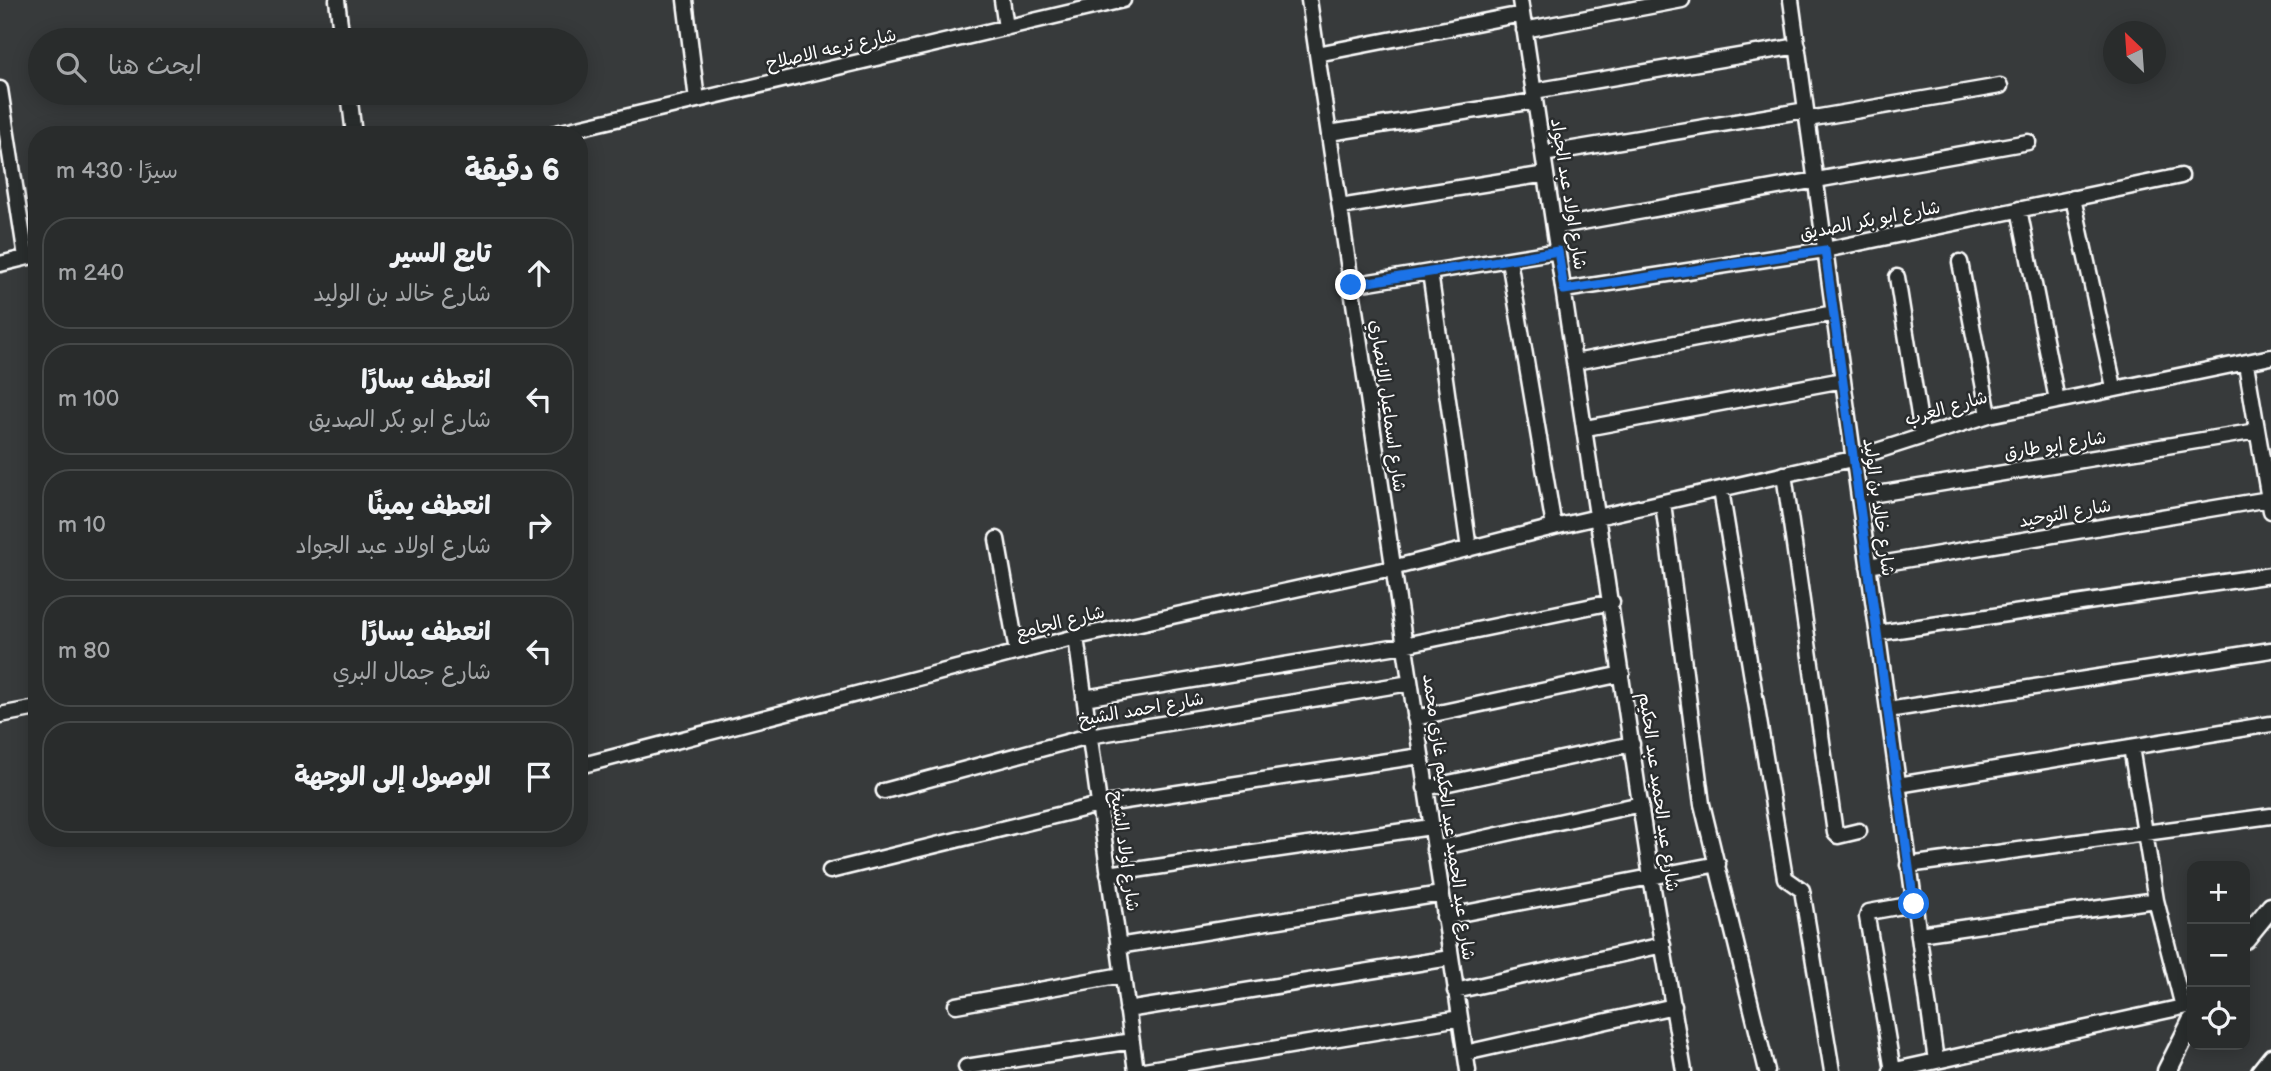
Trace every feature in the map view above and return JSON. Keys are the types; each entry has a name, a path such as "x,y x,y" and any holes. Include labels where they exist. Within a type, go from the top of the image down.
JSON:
{"street":[{"path":"337,0 340,28"},
{"path":"685,0 697,100"},
{"path":"1002,0 1006,27"},
{"name":"شارع ترعه الاصلاح","path":"586,126 1123,0"},
{"name":"شارع اسماعيل الانصاري","path":"1309,0 1392,568"},
{"path":"1524,30 1682,0"},
{"name":"شارع خالد بن الوليد","path":"1791,0 1936,1061"},
{"path":"1317,54 1521,7"},
{"name":"شارع اولاد عبد الجواد","path":"1521,7 1599,517"},
{"path":"1329,133 1798,46"},
{"path":"1544,154 2000,86"},
{"path":"0,89 28,235"},
{"path":"350,105 353,126"},
{"path":"1554,227 1816,183 2028,142"},
{"path":"1340,207 1546,174"},
{"name":"شارع ابو بكر الصديق","path":"1564,290 1825,250 2182,176"},
{"path":"2073,198 2114,387"},
{"path":"2019,209 2057,400"},
{"path":"1351,285 1558,251"},
{"path":"0,264 28,257"},
{"path":"1508,260 1554,527"},
{"path":"1960,262 1989,415"},
{"path":"1430,272 1469,549"},
{"path":"1897,276 1922,435"},
{"path":"1575,362 1834,313"},
{"name":"شارع العرب","path":"1554,527 1852,459 1989,415 2114,387 2271,358"},
{"path":"2246,364 2270,505"},
{"path":"1586,428 1843,380"},
{"name":"شارع ابو طارق","path":"1859,496 2257,431"},
{"path":"1784,474 1835,833 1838,836 1859,831"},
{"path":"1721,490 1785,878 1802,890 1832,1071"},
{"path":"1663,503 1702,804 1768,1071"},
{"name":"شارع التوحيد","path":"1868,566 2270,505"},
{"name":"شارع عبد الحميد عبد الحكيم","path":"1599,517 1651,877 1685,1071"},
{"name":"شارع الجامع","path":"588,764 1076,637 1392,568 1554,527"},
{"path":"997,539 1017,652"},
{"name":"شارع عبد الحميد عبد الحكيم غازي محمد","path":"1392,568 1468,1071"},
{"path":"1878,633 2271,575"},
{"path":"1084,698 1404,645 1612,602"},
{"name":"شارع اولاد الشيخ","path":"1076,637 1137,1071"},
{"path":"1888,710 2271,650"},
{"path":"1415,718 1622,674"},
{"name":"شارع احمد الشيخ","path":"884,791 1089,736 1410,684"},
{"path":"0,715 28,710"},
{"path":"1898,785 2271,724"},
{"path":"1425,788 1632,744"},
{"path":"2131,747 2157,900 2187,1004"},
{"path":"830,871 1099,805 1420,756"},
{"path":"1434,849 1641,804"},
{"path":"1908,865 2271,816"},
{"path":"1108,874 1431,827"},
{"path":"1444,917 1718,864"},
{"path":"1118,946 1441,894"},
{"path":"1919,934 2157,900"},
{"path":"1914,904 1870,912 1867,917 1892,1071 2187,1011"},
{"path":"2250,933 2271,907"},
{"path":"1455,991 1663,945"},
{"path":"1127,1010 1450,958"},
{"path":"956,1005 1122,975"},
{"path":"1465,1053 1674,1006"},
{"path":"2167,1071 2187,1016"},
{"path":"1137,1071 1460,1018"},
{"path":"966,1067 1132,1041"},
{"path":"2259,1071 2271,1056"}],"route":[{"path":"1351,285 1558,251 1564,290 1825,250 1914,904"}]}
